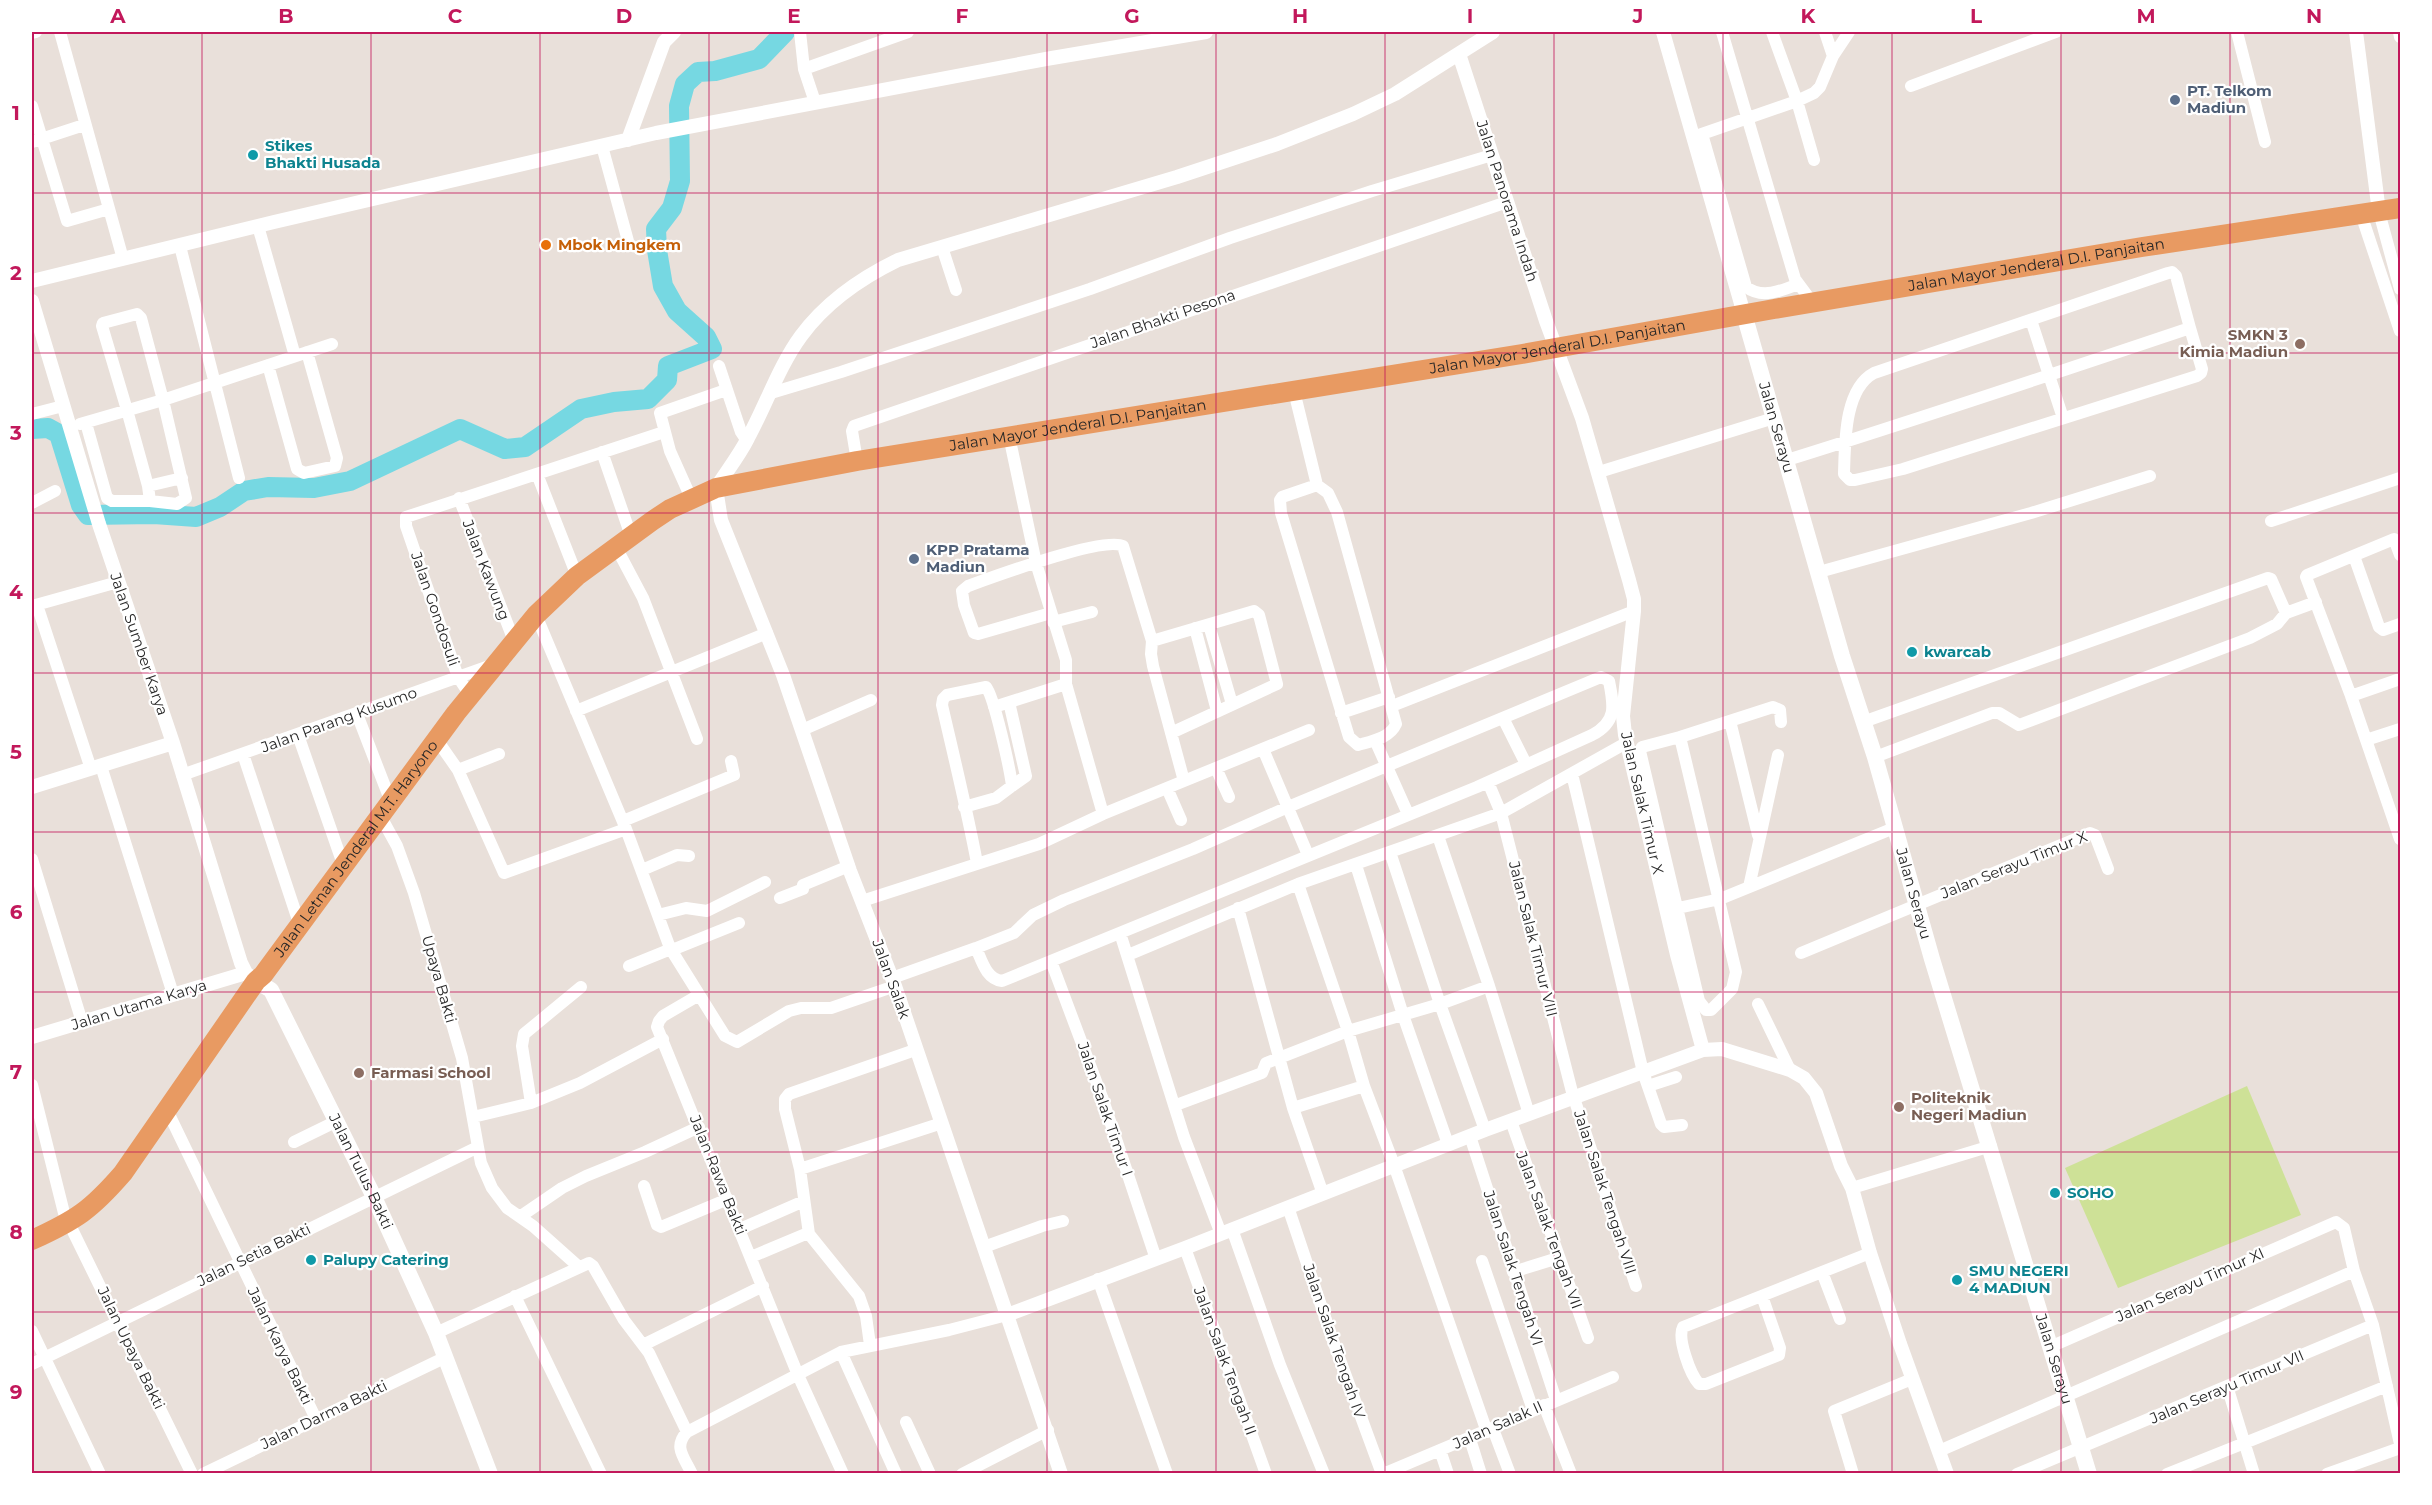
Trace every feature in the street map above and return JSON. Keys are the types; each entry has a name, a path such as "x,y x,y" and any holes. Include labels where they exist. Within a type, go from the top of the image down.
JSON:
{"highway":[{"name":"Jalan Mayor Jenderal D.I. Panjaitan","path":"716,488 856,461 1555,348 2142,247 2400,208"},
{"name":"Jalan Letnan Jenderal M.T. Haryono","path":"32,1240 68,1223 99,1200 123,1173 167,1110 251,977 300,926 470,695 536,615 577,576 624,541 670,509 716,488"}],"main road":[{"name":"Jalan Serayu","path":"1744,314 1894,828 2089,1473"},
{"name":"Jalan Tulus Bakti","path":"251,977 271,990 374,1197 436,1333 490,1473"}],"street":[{"path":"60,32 123,260"},
{"path":"628,140 664,42 674,32"},
{"path":"800,32 804,69 815,102"},
{"path":"804,69 908,32"},
{"path":"32,281 670,130 1046,59 1206,32"},
{"path":"716,488 747,441 787,359 801,336 823,311 874,272 898,260 1177,177 1277,144 1353,114 1395,94 1493,32"},
{"path":"1663,32 1746,287 1759,293 1770,293 1798,284"},
{"path":"1722,32 1798,284 1812,302"},
{"path":"1772,32 1797,101 1814,160"},
{"path":"1825,32 1833,56"},
{"path":"1697,135 1797,101 1818,89 1833,56 1849,32"},
{"path":"1911,86 2056,32"},
{"path":"2239,32 2265,142"},
{"path":"2356,32 2370,213 2400,331"},
{"path":"2399,32 2400,37"},
{"name":"Jalan Panorama Indah","path":"1459,54 1555,348"},
{"path":"32,106 36,141 67,221 109,209"},
{"path":"36,141 84,125"},
{"path":"1697,135 1744,314"},
{"path":"602,146 628,241"},
{"path":"771,393 1067,297 1230,238 1371,191 1492,155"},
{"name":"Jalan Bhakti Pesona","path":"856,461 852,431 854,426 1507,202"},
{"path":"2370,213 2400,289"},
{"path":"258,226 338,458 335,466 304,473 297,469 268,365"},
{"path":"180,246 239,478"},
{"path":"942,247 956,290"},
{"path":"2172,272 2176,276 2190,328 2202,369 2201,374 1903,469 1855,480 1850,480 1844,474 1845,442 1853,399 1863,378 1874,373 2172,272"},
{"name":"Jalan Sumber Karya","path":"32,301 99,524 251,977"},
{"path":"86,423 107,498 112,501 177,504 184,501 182,478 163,400 140,316 137,314 103,323 102,326 148,486 150,501"},
{"path":"2031,320 2063,418"},
{"path":"1787,460 2190,328"},
{"path":"70,427 163,400 332,344"},
{"name":"Jalan Salak Timur X","path":"1555,348 1582,418 1599,472 1634,599 1623,716 1626,743 1677,955 1711,1049"},
{"path":"719,366 741,432 747,441"},
{"path":"691,498 680,477 659,416 661,411 726,390"},
{"path":"1294,391 1317,485 1328,494 1336,512 1396,724 1391,732 1358,745 1349,737 1341,713 1281,513 1280,500 1282,497 1317,485"},
{"path":"32,414 63,406"},
{"path":"1599,472 1774,418"},
{"path":"459,498 664,432"},
{"path":"1009,436 1036,563 1067,667 1066,684 1103,813"},
{"path":"602,452 624,541 643,598 697,739"},
{"path":"537,474 577,576"},
{"path":"1819,572 2031,513 2150,476"},
{"path":"148,486 182,478"},
{"path":"2271,521 2400,478"},
{"name":"Jalan Salak","path":"716,488 716,502 721,520 767,633 849,866 894,982 915,1050 1061,1473"},
{"path":"32,503 55,490"},
{"name":"Jalan Gondosuli","path":"459,498 408,515 404,521 458,676 470,695"},
{"name":"Jalan Kawung","path":"459,498 514,641"},
{"path":"2400,555 2394,539 2306,576 2351,696 2400,839"},
{"path":"1092,612 1052,617 978,634 972,630 962,591 964,588 1036,563 1090,549 1121,544 1125,549 1152,641 1153,666 1184,782"},
{"path":"2354,556 2379,627 2383,630 2400,624"},
{"path":"1863,722 2268,578 2271,579 2286,613"},
{"path":"118,582 34,605 96,767 173,994"},
{"path":"1875,757 1992,713 1999,713 2019,725 2250,638 2277,624 2286,613 2316,602"},
{"path":"1152,641 1254,611 1259,615 1277,684 1171,732"},
{"path":"1341,713 1391,702 1634,611"},
{"path":"536,615 624,825 671,950 725,1036 737,1042 789,1011 801,1008 831,1008 1017,931 1033,915 1064,900 1193,849 1601,677 1609,681 1612,698 1611,717 1606,727 1488,782 998,981 989,975 976,948"},
{"path":"1209,625 1232,704"},
{"path":"1195,628 1217,711"},
{"path":"576,711 767,633"},
{"name":"Jalan Parang Kusumo","path":"182,775 496,663"},
{"path":"2351,696 2400,679"},
{"path":"994,707 1066,684"},
{"path":"977,863 942,702 947,694 986,687 988,689 1012,786"},
{"path":"802,730 871,700"},
{"path":"964,807 996,798 1026,776 1009,702"},
{"path":"1680,737 1720,899 1736,978 1732,989 1711,1010 1706,1010 1699,1001 1640,751 1642,747 1777,707 1781,712 1781,722"},
{"name":"Upaya Bakti","path":"357,714 397,846 414,893 462,1058 478,1147 492,1188 504,1206 521,1216 579,1267"},
{"path":"1503,718 1526,764"},
{"path":"1730,721 1759,836"},
{"path":"2366,740 2400,729"},
{"path":"862,901 1039,844 1103,813 1309,730"},
{"path":"298,735 344,867"},
{"path":"1375,740 1408,814"},
{"path":"437,741 458,770 504,873 624,825 734,775 731,761"},
{"path":"32,787 173,743"},
{"path":"1128,955 1298,884 1501,813 1626,743"},
{"path":"1263,749 1308,855"},
{"path":"243,754 300,926"},
{"path":"458,770 499,754"},
{"path":"1755,884 1759,836 1778,755"},
{"path":"1216,768 1229,797"},
{"path":"1572,774 1643,1072 1661,1125 1664,1127 1682,1125"},
{"name":"Jalan Salak Timur VIII","path":"1488,782 1501,813 1574,1097"},
{"path":"1167,788 1181,820"},
{"path":"1677,908 1720,899 1894,828"},
{"name":"Jalan Serayu Timur X","path":"1801,953 2090,833 2095,835 2108,869"},
{"path":"1438,836 1489,986 1529,1114"},
{"path":"1390,852 1440,1004 1485,1130"},
{"path":"642,870 677,855 689,856"},
{"path":"32,859 82,1022"},
{"path":"1356,865 1403,1015 1448,1144"},
{"path":"780,898 803,889 803,885 849,866"},
{"path":"658,915 686,908 707,910 765,882"},
{"path":"1298,884 1348,1031 1364,1086 1490,1430 1510,1473"},
{"path":"1238,908 1278,1058 1323,1194"},
{"path":"629,966 739,922"},
{"path":"1120,933 1184,1137 1226,1232 1324,1473"},
{"name":"Jalan Salak Timur I","path":"1051,961 1102,1097 1156,1259"},
{"name":"Jalan Utama Karya","path":"32,1037 173,994 251,977"},
{"path":"1176,1106 1262,1073 1266,1063 1348,1031 1440,1004 1489,986"},
{"path":"531,1103 522,1046 524,1034 581,987"},
{"path":"473,1117 531,1103 580,1083 663,1039 657,1027 659,1021 699,995"},
{"path":"1758,1004 1790,1070"},
{"name":"Jalan Rawa Bakti","path":"663,1039 798,1375 843,1473"},
{"path":"692,1473 679,1446 680,1440 687,1432 841,1352 950,1330 1007,1315 1485,1130 1711,1049 1790,1070 1804,1078 1816,1093 1841,1166 1852,1188 1870,1253 1912,1379 1947,1473"},
{"path":"870,1345 868,1323 859,1296 808,1233 800,1169 784,1099 787,1095 915,1050"},
{"path":"1648,1086 1676,1077"},
{"name":"Jalan Upaya Bakti","path":"32,1085 44,1140 68,1223 192,1473"},
{"path":"1293,1108 1364,1086"},
{"name":"Jalan Salak Tengah VIII","path":"1574,1097 1636,1286"},
{"name":"Jalan Karya Bakti","path":"167,1110 315,1419"},
{"path":"294,1142 337,1121"},
{"name":"Jalan Salak Tengah VII","path":"1511,1121 1557,1258 1588,1338"},
{"path":"800,1169 942,1123"},
{"path":"521,1216 562,1188 586,1176 699,1128"},
{"name":"Jalan Salak Tengah VI","path":"1470,1136 1556,1400"},
{"path":"1852,1188 1991,1146"},
{"name":"Jalan Setia Bakti","path":"32,1364 118,1320 478,1147"},
{"path":"645,1186 657,1225 661,1227 728,1198"},
{"path":"740,1229 804,1201"},
{"name":"Jalan Salak Tengah IV","path":"1288,1207 1332,1338 1382,1473"},
{"path":"984,1247 1042,1226 1063,1221"},
{"name":"Jalan Serayu Timur XI","path":"2050,1347 2330,1223 2336,1222 2344,1228 2354,1271"},
{"path":"752,1257 808,1233"},
{"name":"Jalan Salak Tengah II","path":"1185,1248 1266,1473"},
{"path":"1761,1296 1780,1348 1779,1355 1706,1384 1699,1384 1685,1352 1680,1335 1681,1330 1761,1296 1870,1253"},
{"path":"1513,1272 1557,1258"},
{"path":"1482,1262 1538,1407 1571,1473"},
{"path":"436,1333 590,1263 624,1320 649,1353 687,1432"},
{"path":"1939,1451 2354,1271 2373,1325 2400,1443"},
{"path":"1822,1272 1840,1319"},
{"path":"1098,1279 1167,1473"},
{"path":"643,1345 763,1286"},
{"path":"515,1296 601,1473"},
{"name":"Jalan Serayu Timur VII","path":"2017,1473 2373,1325"},
{"path":"32,1330 100,1473"},
{"path":"841,1352 896,1473"},
{"name":"Jalan Darma Bakti","path":"203,1473 446,1357"},
{"name":"Jalan Salak II","path":"1382,1473 1470,1439 1538,1407 1613,1377"},
{"path":"1853,1473 1834,1411 1912,1379"},
{"path":"2228,1386 2254,1473"},
{"path":"2167,1473 2387,1386"},
{"path":"906,1422 930,1473"},
{"path":"962,1473 1048,1430"},
{"path":"1470,1439 1481,1473"},
{"path":"2326,1473 2400,1448"},
{"path":"1440,1450 1448,1473"}],"green space":[{"path":"2247,1086 2301,1215 2118,1288 2065,1168"}],"waterway":[{"path":"32,429 48,428 59,434 81,505 88,515 154,514 196,517 220,507 244,491 268,487 314,488 350,481 460,429 505,449 525,447 581,409 614,402 648,399 667,380 668,366 712,349 706,337 677,311 663,286 657,250 656,229 672,208 680,181 679,106 685,84 698,72 715,71 759,59 785,32"}],"place":[{"name":"PT. Telkom Madiun","path":"2175,100"},
{"name":"Stikes Bhakti Husada","path":"253,155"},
{"name":"Mbok Mingkem","path":"546,245"},
{"name":"SMKN 3 Kimia Madiun","path":"2300,344"},
{"name":"KPP Pratama Madiun","path":"914,559"},
{"name":"kwarcab","path":"1912,652"},
{"name":"Farmasi School","path":"359,1073"},
{"name":"Politeknik Negeri Madiun","path":"1899,1107"},
{"name":"SOHO","path":"2055,1193"},
{"name":"Palupy Catering","path":"311,1260"},
{"name":"SMU NEGERI 4 MADIUN","path":"1957,1280"}]}
